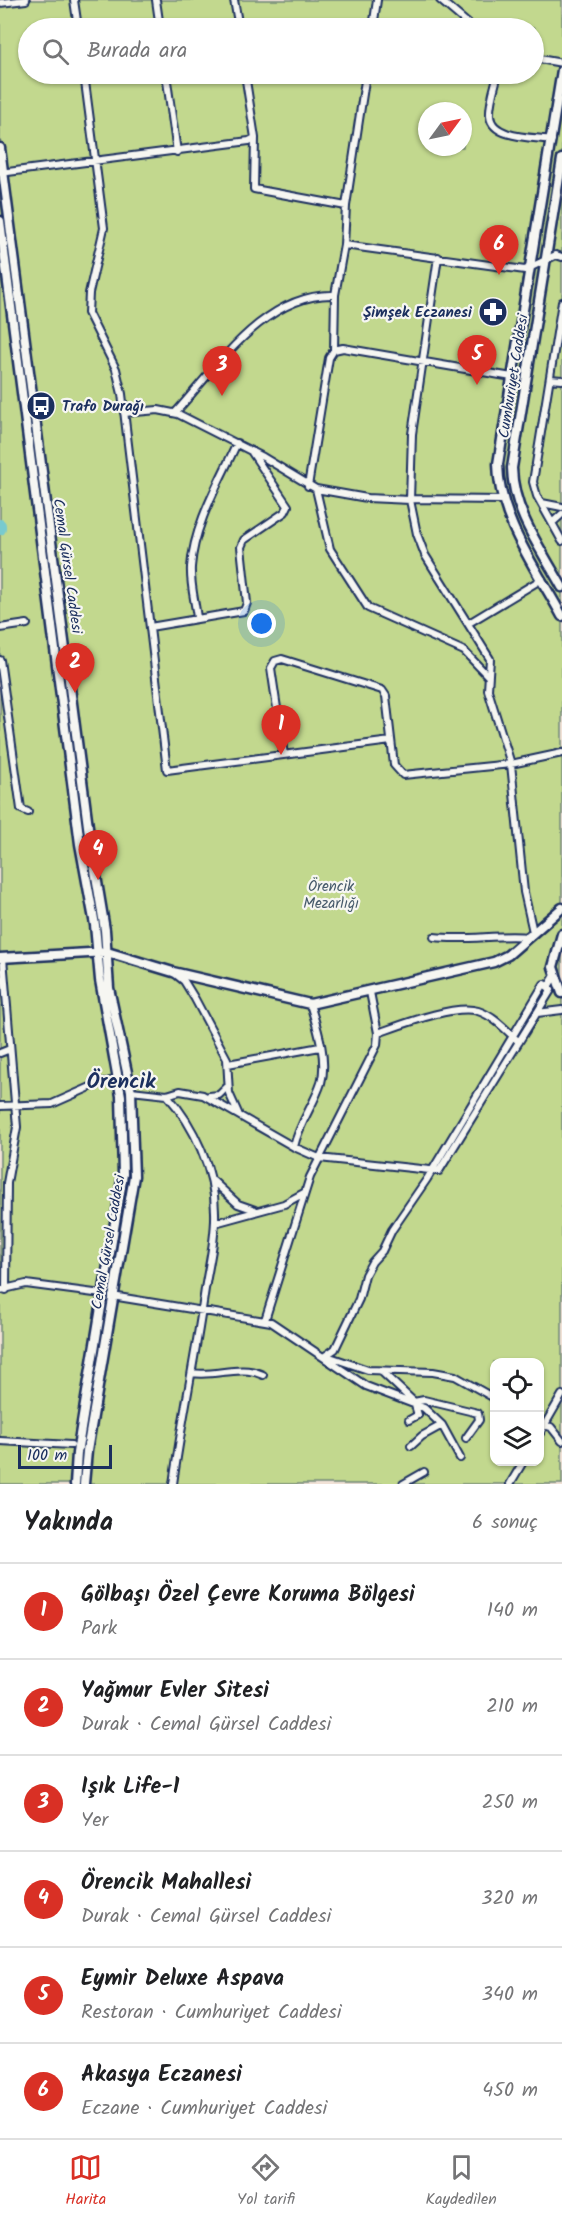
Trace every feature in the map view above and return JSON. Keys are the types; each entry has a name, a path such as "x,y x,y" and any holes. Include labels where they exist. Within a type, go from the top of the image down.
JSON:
{"street":[{"path":"0,3 26,0"},
{"path":"74,0 77,18"},
{"path":"156,0 159,18"},
{"path":"234,0 237,18"},
{"path":"374,18 377,0"},
{"path":"440,0 462,18"},
{"path":"544,60 562,63"},
{"name":"Cumhuriyet Caddesi","path":"562,70 498,464 502,500 510,522 562,616"},
{"path":"85,84 104,228 89,292 88,313 116,369 124,413 167,770 391,741"},
{"path":"167,84 177,152"},
{"path":"247,84 255,138 254,189 346,206"},
{"path":"309,486 329,358 334,350 335,295 344,245 346,206 364,84"},
{"path":"496,84 490,116 494,126 505,133 552,140"},
{"path":"1,173 177,152 255,138"},
{"name":"Cemal Gürsel Caddesi","path":"0,148 1,173 121,1096 123,1174 102,1294 75,1484"},
{"name":"Cumhuriyet Caddesi","path":"562,159 512,477 521,513 562,587"},
{"name":"Cemal Gürsel Caddesi","path":"0,221 80,843 131,1090 135,1176 112,1296 87,1451 84,1484"},
{"path":"344,245 438,256 525,270 556,255 562,257"},
{"path":"438,256 412,434 410,500 417,534 425,555 490,659 492,669 488,676 488,690 511,764 524,892 531,935"},
{"path":"176,413 246,336 267,318 300,299 335,295"},
{"path":"562,303 533,483 562,541"},
{"path":"334,350 343,348 512,376"},
{"path":"550,378 562,380"},
{"path":"124,413 158,410 176,413 237,443 316,489 367,498 502,500"},
{"path":"197,618 191,575 194,550 237,443"},
{"path":"150,627 244,611 247,603 241,548 243,540 288,509 287,502 251,451"},
{"path":"316,489 330,549 368,608 464,651 488,676"},
{"path":"542,503 562,507"},
{"path":"552,523 562,514"},
{"path":"469,623 542,579"},
{"path":"0,628 27,624"},
{"path":"284,755 271,668 275,662 282,659 382,690 386,696 394,765 403,775 511,764 562,753"},
{"path":"0,660 24,811"},
{"path":"102,1294 26,1284 3,1290 4,1184 16,1127 2,958 102,953 288,1001 310,1004 494,962 508,955 562,908"},
{"path":"562,934 553,960 562,993"},
{"path":"434,937 458,940 531,935"},
{"path":"173,972 183,981 195,999 228,1064 228,1086 238,1113"},
{"path":"548,987 558,975"},
{"path":"203,1095 294,1147 319,1158 429,1170 439,1171 551,990 544,984 512,1035 429,1170 407,1210 392,1230 382,1251 368,1269 359,1299 335,1349 325,1356"},
{"path":"265,1320 305,1191 319,1158 377,1045 378,1033 370,992"},
{"path":"294,1147 300,1125 321,1082 320,1047 310,1004"},
{"path":"378,1033 423,1019 468,1010 489,1017 519,1042"},
{"path":"537,1013 562,1010"},
{"path":"228,1064 320,1047"},
{"path":"0,1053 10,1049"},
{"path":"0,1106 52,1104 95,1085 118,1079"},
{"path":"131,1090 167,1095 180,1091 219,1095 228,1086"},
{"path":"167,1095 192,1131 216,1187 238,1203 258,1211"},
{"path":"173,1484 215,1223 211,1178"},
{"path":"215,1223 284,1204 305,1191"},
{"path":"112,1296 265,1320 286,1330 366,1386 414,1402 423,1400 478,1413 479,1420 466,1438"},
{"path":"325,1356 386,1374 414,1402 442,1425 460,1458"},
{"path":"192,1373 204,1375 245,1369 263,1375"},
{"path":"376,1371 433,1372 455,1376 490,1395"},
{"path":"544,1422 562,1395"},
{"path":"409,1420 418,1415 414,1402"},
{"path":"411,1446 422,1436 442,1425"},
{"path":"544,1425 551,1427 562,1441"},
{"path":"0,1441 71,1445"},
{"path":"510,1484 520,1466"},
{"path":"403,1484 424,1472"}],"green space":[{"name":"Örencik Mezarlığı","path":"0,0 562,0 562,1484 0,1484"}],"place":[{"name":"Akasya Eczanesi","path":"499,275"},
{"name":"Şimşek Eczanesi","path":"493,312"},
{"name":"Eymir Deluxe Aspava","path":"477,385"},
{"name":"Işık Life-1","path":"222,396"},
{"name":"Trafo Durağı","path":"41,406"},
{"name":"Yağmur Evler Sitesi","path":"75,693"},
{"name":"Gölbaşı Özel Çevre Koruma Bölgesi","path":"281,755"},
{"name":"Örencik Mahallesi","path":"98,880"}],"district":[{"name":"Örencik","path":"121,1081"}]}
